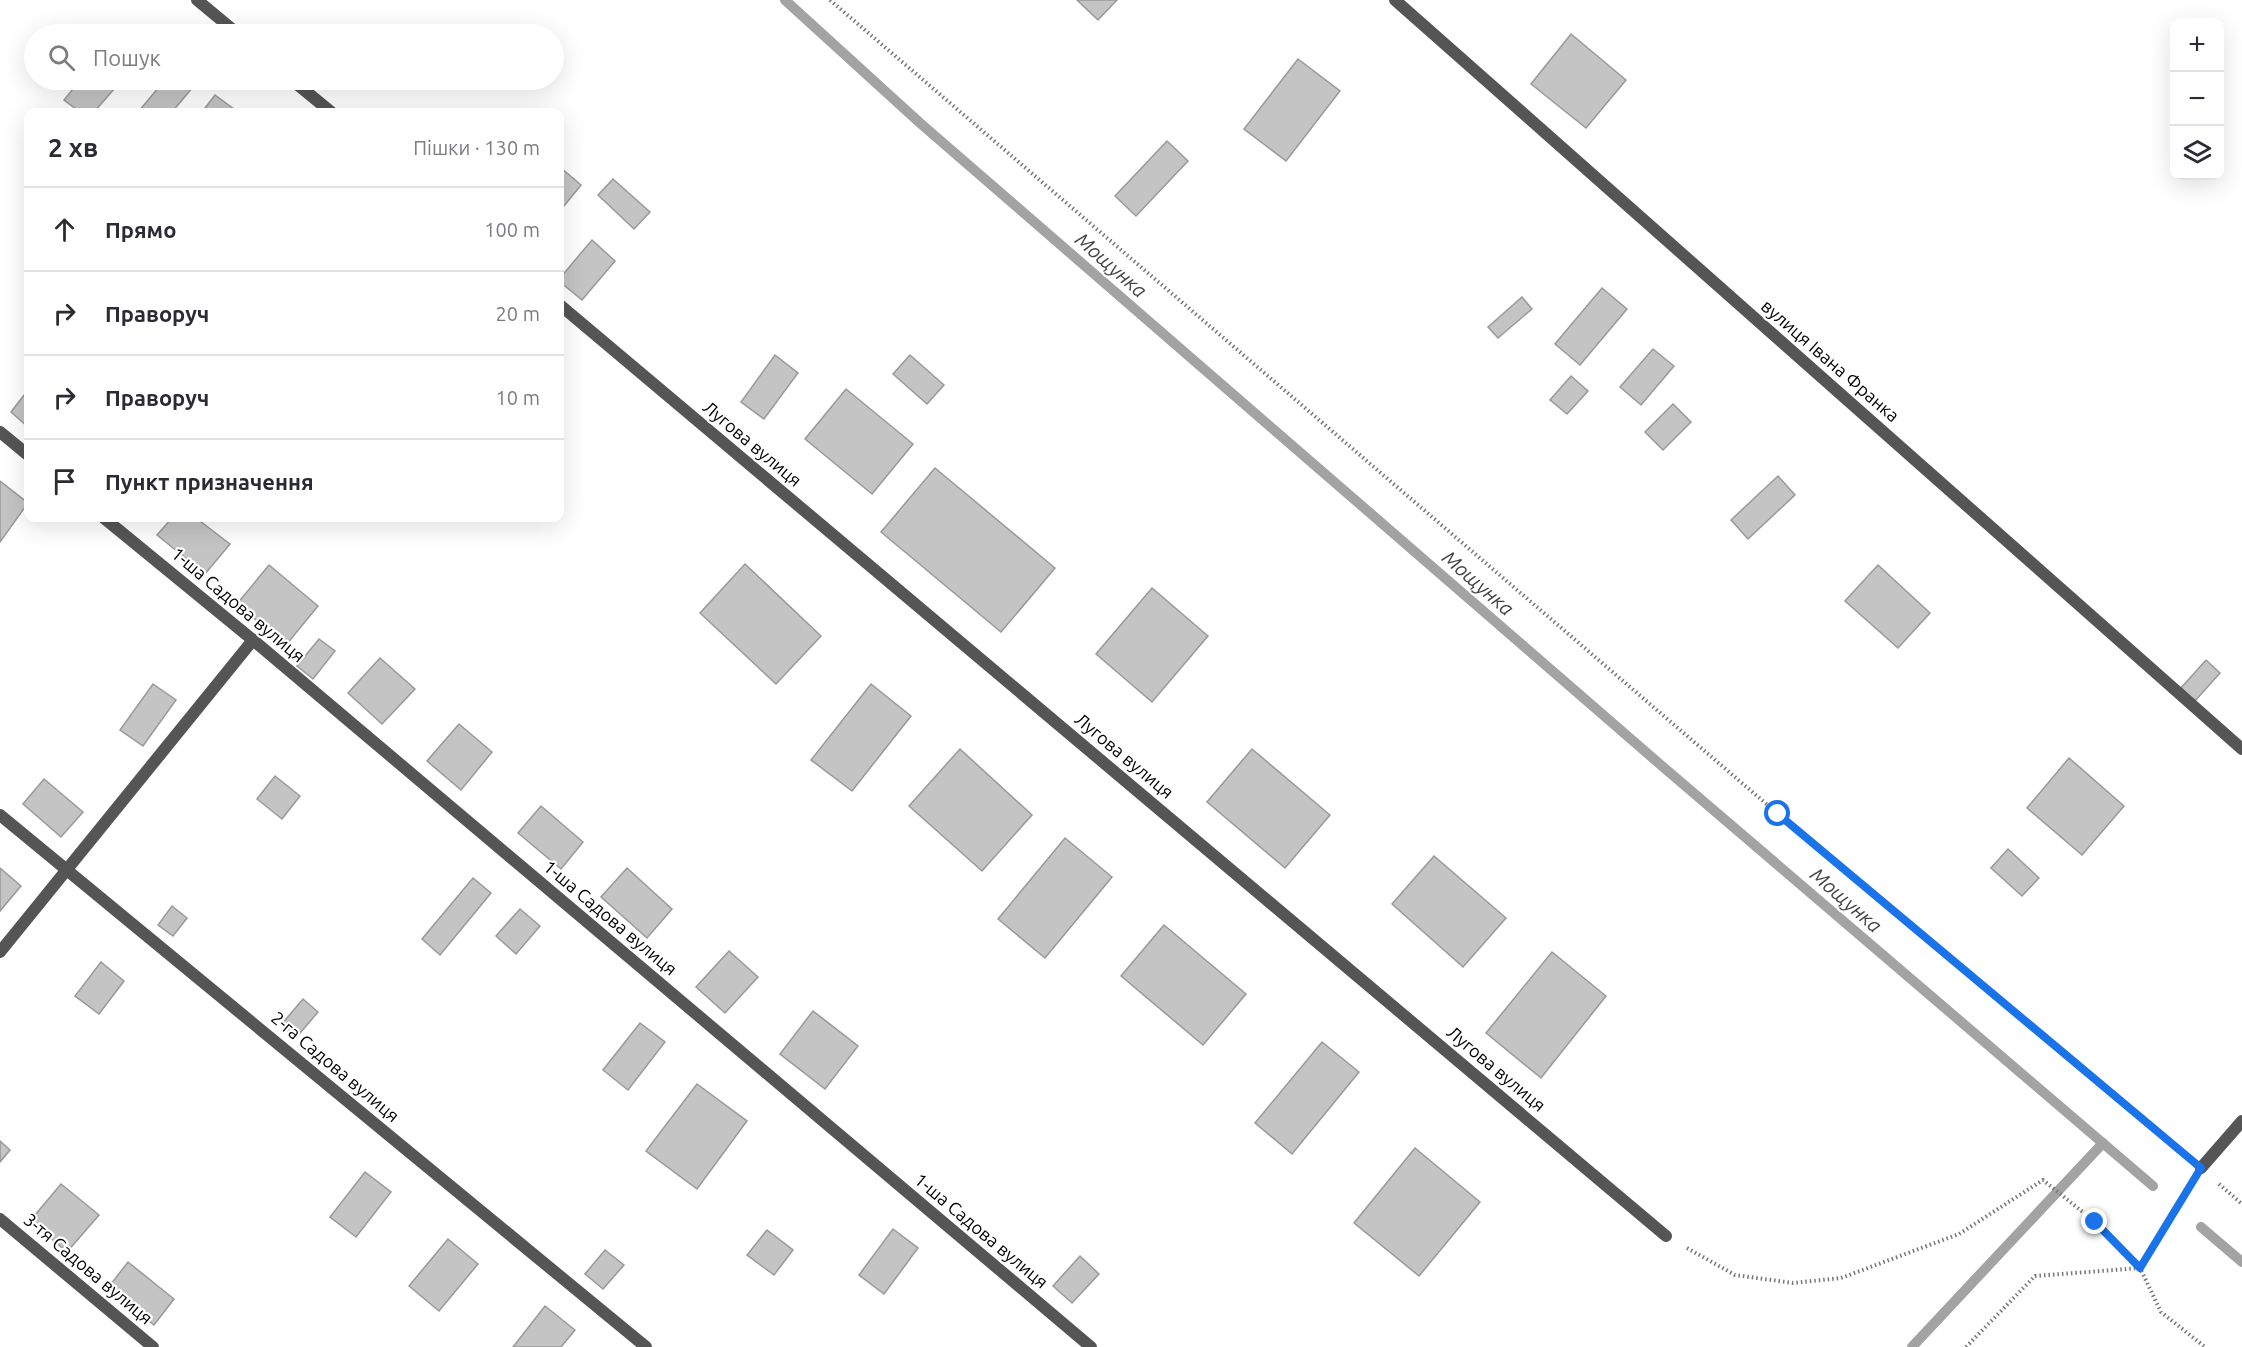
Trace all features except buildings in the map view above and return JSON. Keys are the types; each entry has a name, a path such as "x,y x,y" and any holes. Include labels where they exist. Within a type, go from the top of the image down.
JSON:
{"street":[{"path":"197,0 226,24"},
{"name":"вулиця Івана Франка","path":"1395,0 2242,748"},
{"path":"304,90 326,108"},
{"name":"Лугова вулиця","path":"564,308 1666,1236"},
{"path":"0,432 24,452"},
{"name":"1-ша Садова вулиця","path":"109,522 253,640 1091,1347"},
{"path":"0,952 253,640"},
{"name":"2-га Садова вулиця","path":"0,815 646,1347"},
{"path":"2201,1168 2242,1121"},
{"name":"3-тя Садова вулиця","path":"0,1219 153,1347"}],"path":[{"path":"830,0 1778,814 2201,1168 2140,1268"},
{"path":"1666,1236 1735,1275 1793,1283 1841,1278 1959,1234 2043,1180 2095,1222 2140,1268 2161,1312 2205,1347"},
{"path":"1966,1347 2036,1276 2140,1268"}],"waterway":[{"name":"Мощунка","path":"785,0 920,123 1662,766 2153,1186"},
{"path":"1912,1347 2103,1143"},
{"name":"Мощунка","path":"2201,1227 2242,1262"}],"route":[{"path":"1778,814 2201,1168 2140,1268 2095,1222"}]}
